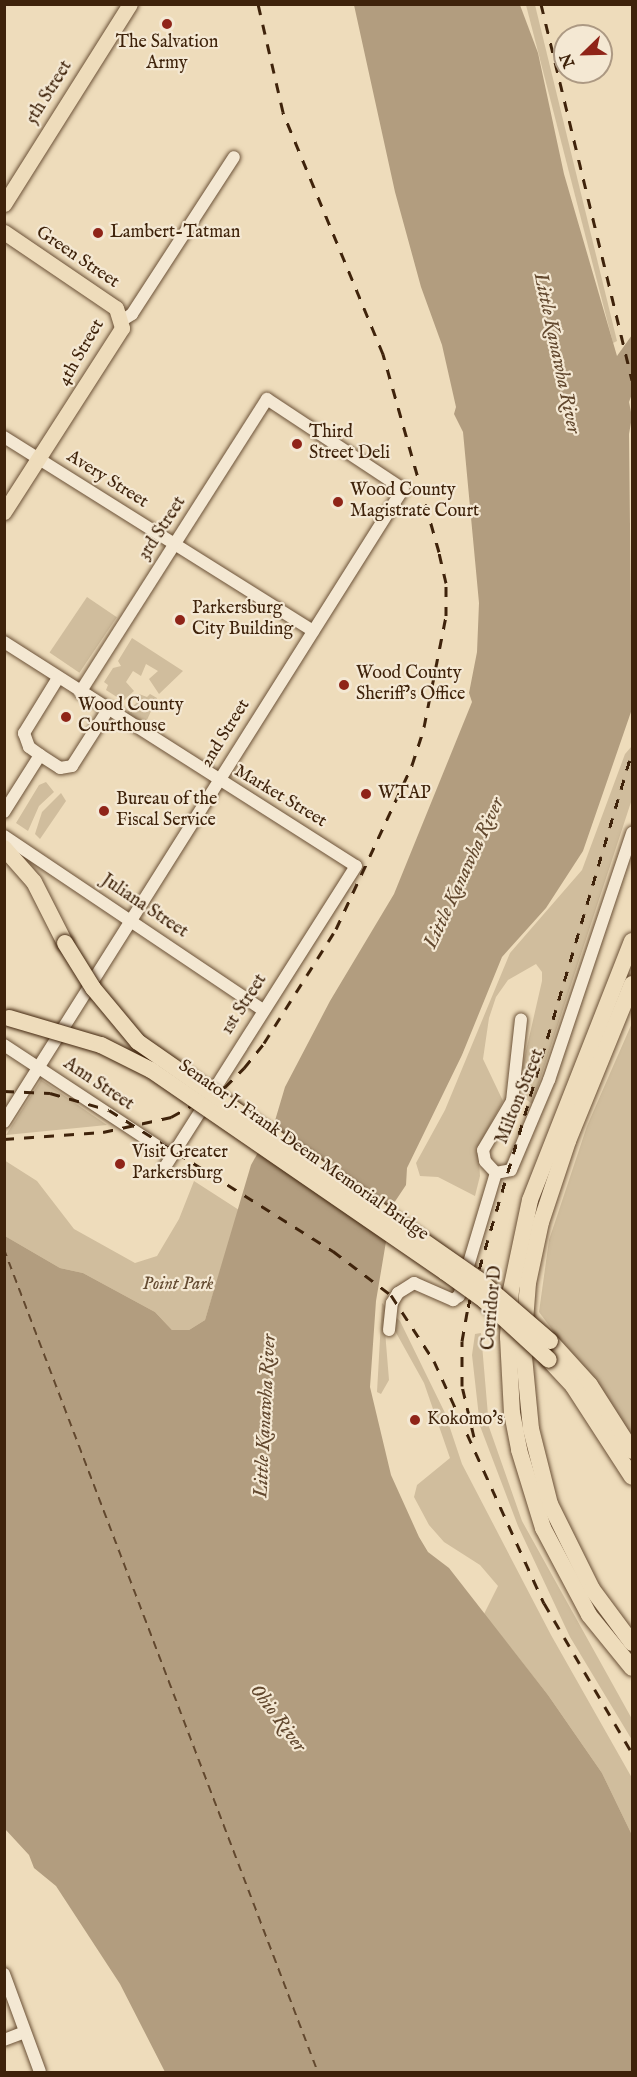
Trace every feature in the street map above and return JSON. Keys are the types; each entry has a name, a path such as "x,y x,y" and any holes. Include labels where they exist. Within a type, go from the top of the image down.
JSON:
{"highway":[{"name":"Senator J. Frank Deem Memorial Bridge","path":"4,848 34,882 65,943 93,988 138,1042 478,1280 550,1341 590,1385 633,1451"},
{"name":"Corridor D","path":"633,941 530,1200 511,1290 508,1337 519,1450 543,1528 589,1615 633,1668"},
{"name":"Corridor D","path":"633,984 568,1141 543,1213 528,1282 523,1346 531,1429 550,1504 592,1589 633,1643"},
{"name":"Senator J. Frank Deem Memorial Bridge","path":"7,1018 101,1045 151,1070 445,1272 492,1307 549,1360 573,1386 633,1477"}],"main road":[{"name":"5th Street","path":"4,204 130,4"},
{"name":"Green Street","path":"4,232 116,308 121,321"},
{"name":"4th Street","path":"4,512 120,334 121,321"}],"street":[{"name":"4th Street","path":"121,321 132,314 234,157"},
{"name":"3rd Street","path":"80,692 267,399 281,408"},
{"name":"2nd Street","path":"4,1122 403,489 281,408"},
{"name":"Avery Street","path":"4,437 312,631"},
{"name":"Market Street","path":"4,642 107,711 356,866"},
{"path":"58,678 24,734 28,747 60,768 72,766 107,711"},
{"path":"4,812 40,755"},
{"name":"Milton Street","path":"496,1173 511,1170 549,1080 633,833"},
{"name":"Juliana Street","path":"4,836 262,1010"},
{"name":"1st Street","path":"168,1160 356,866"},
{"path":"389,1330 393,1304 398,1293 414,1283 453,1300 459,1296 496,1173 485,1161 483,1150 512,1101 521,1019"},
{"name":"Ann Street","path":"4,1045 168,1160"},
{"path":"4,1974 40,2073"},
{"path":"4,2040 25,2032"}],"green space":[{"path":"526,5 535,5 617,341 613,343"},
{"path":"87,597 117,617 79,673 50,653"},
{"path":"132,638 183,671 159,694 149,679 158,671 146,664 141,676 133,671 126,682 134,691 123,701 106,690 108,685 104,682 113,668 121,666 118,661"},
{"path":"139,694 147,697 150,694 157,698 147,720 140,723 126,714 138,701"},
{"path":"632,746 632,799 532,1104 522,1096 520,1077 542,981 542,972 536,964 508,980 496,997 489,1018 483,1059 503,1101 478,1147 480,1176 475,1196 438,1177 420,1176 416,1163 445,1110 510,953 582,870 625,754"},
{"path":"46,782 54,792 39,806 28,831 16,823 39,785"},
{"path":"61,793 66,801 40,839 35,834 42,812"},
{"path":"632,1023 632,1436 539,1312 549,1240 587,1126"},
{"path":"41,1080 43,1081 107,1125 6,1135"},
{"name":"Point Park","path":"4,1160 37,1181 74,1229 135,1263 157,1256 179,1219 194,1181 239,1210 205,1320 189,1330 172,1330 155,1312 83,1273 60,1268 5,1236"},
{"path":"382,1303 400,1321 445,1413 462,1464 551,1635 632,1778 632,1835 602,1773 548,1695 484,1614 498,1586 480,1565 444,1542 429,1525 414,1497 417,1485 450,1458 424,1383 394,1329 385,1331 389,1380 381,1394 377,1392"},
{"path":"481,1333 489,1427 522,1521 632,1719 632,1740 570,1637 518,1526 480,1426 472,1355 475,1334"}],"water":[{"path":"354,5 520,5 538,53 564,174 617,356 632,335 632,394 629,402 632,417 629,434 632,709 583,851 546,908 502,957 462,1055 407,1168 406,1185 392,1206 376,1301 370,1387 391,1475 419,1537 428,1552 449,1568 548,1695 602,1773 632,1835 632,2072 165,2072 120,1984 56,1886 34,1868 29,1855 5,1829 5,1236 60,1268 83,1273 155,1312 172,1330 189,1330 205,1320 251,1165 274,1124 285,1087 330,1001 394,894 472,702 469,693 477,652 479,603 463,432 454,414 456,407 442,345 421,287 395,192"}],"ferry route":[{"path":"4,1249 318,2072"}],"railway":[{"path":"4,1139 103,1132 171,1117 225,1087 264,1043 336,929 412,765 424,727 446,616 446,583 439,552 383,354 283,112 258,4"},
{"path":"541,4 632,380"},
{"path":"474,1437 462,1386 462,1341 468,1307 632,752"},
{"path":"4,1091 50,1093 109,1110 333,1251 391,1295 434,1361 544,1603 632,1753"}],"place":[{"name":"The Salvation Army","path":"167,24"},
{"name":"Lambert-Tatman","path":"98,233"},
{"name":"Third Street Deli","path":"297,444"},
{"name":"Wood County Magistrate Court","path":"338,502"},
{"name":"Parkersburg City Building","path":"180,620"},
{"name":"Wood County Sheriff's Office","path":"344,685"},
{"name":"Wood County Courthouse","path":"66,717"},
{"name":"WTAP","path":"366,794"},
{"name":"Bureau of the Fiscal Service","path":"104,811"},
{"name":"Visit Greater Parkersburg","path":"120,1164"},
{"name":"Kokomo's","path":"415,1420"}],"water label":[{"name":"Little Kanawha River","path":"557,353"},
{"name":"Little Kanawha River","path":"464,873"},
{"name":"Little Kanawha River","path":"265,1416"},
{"name":"Ohio River","path":"278,1718"}]}
